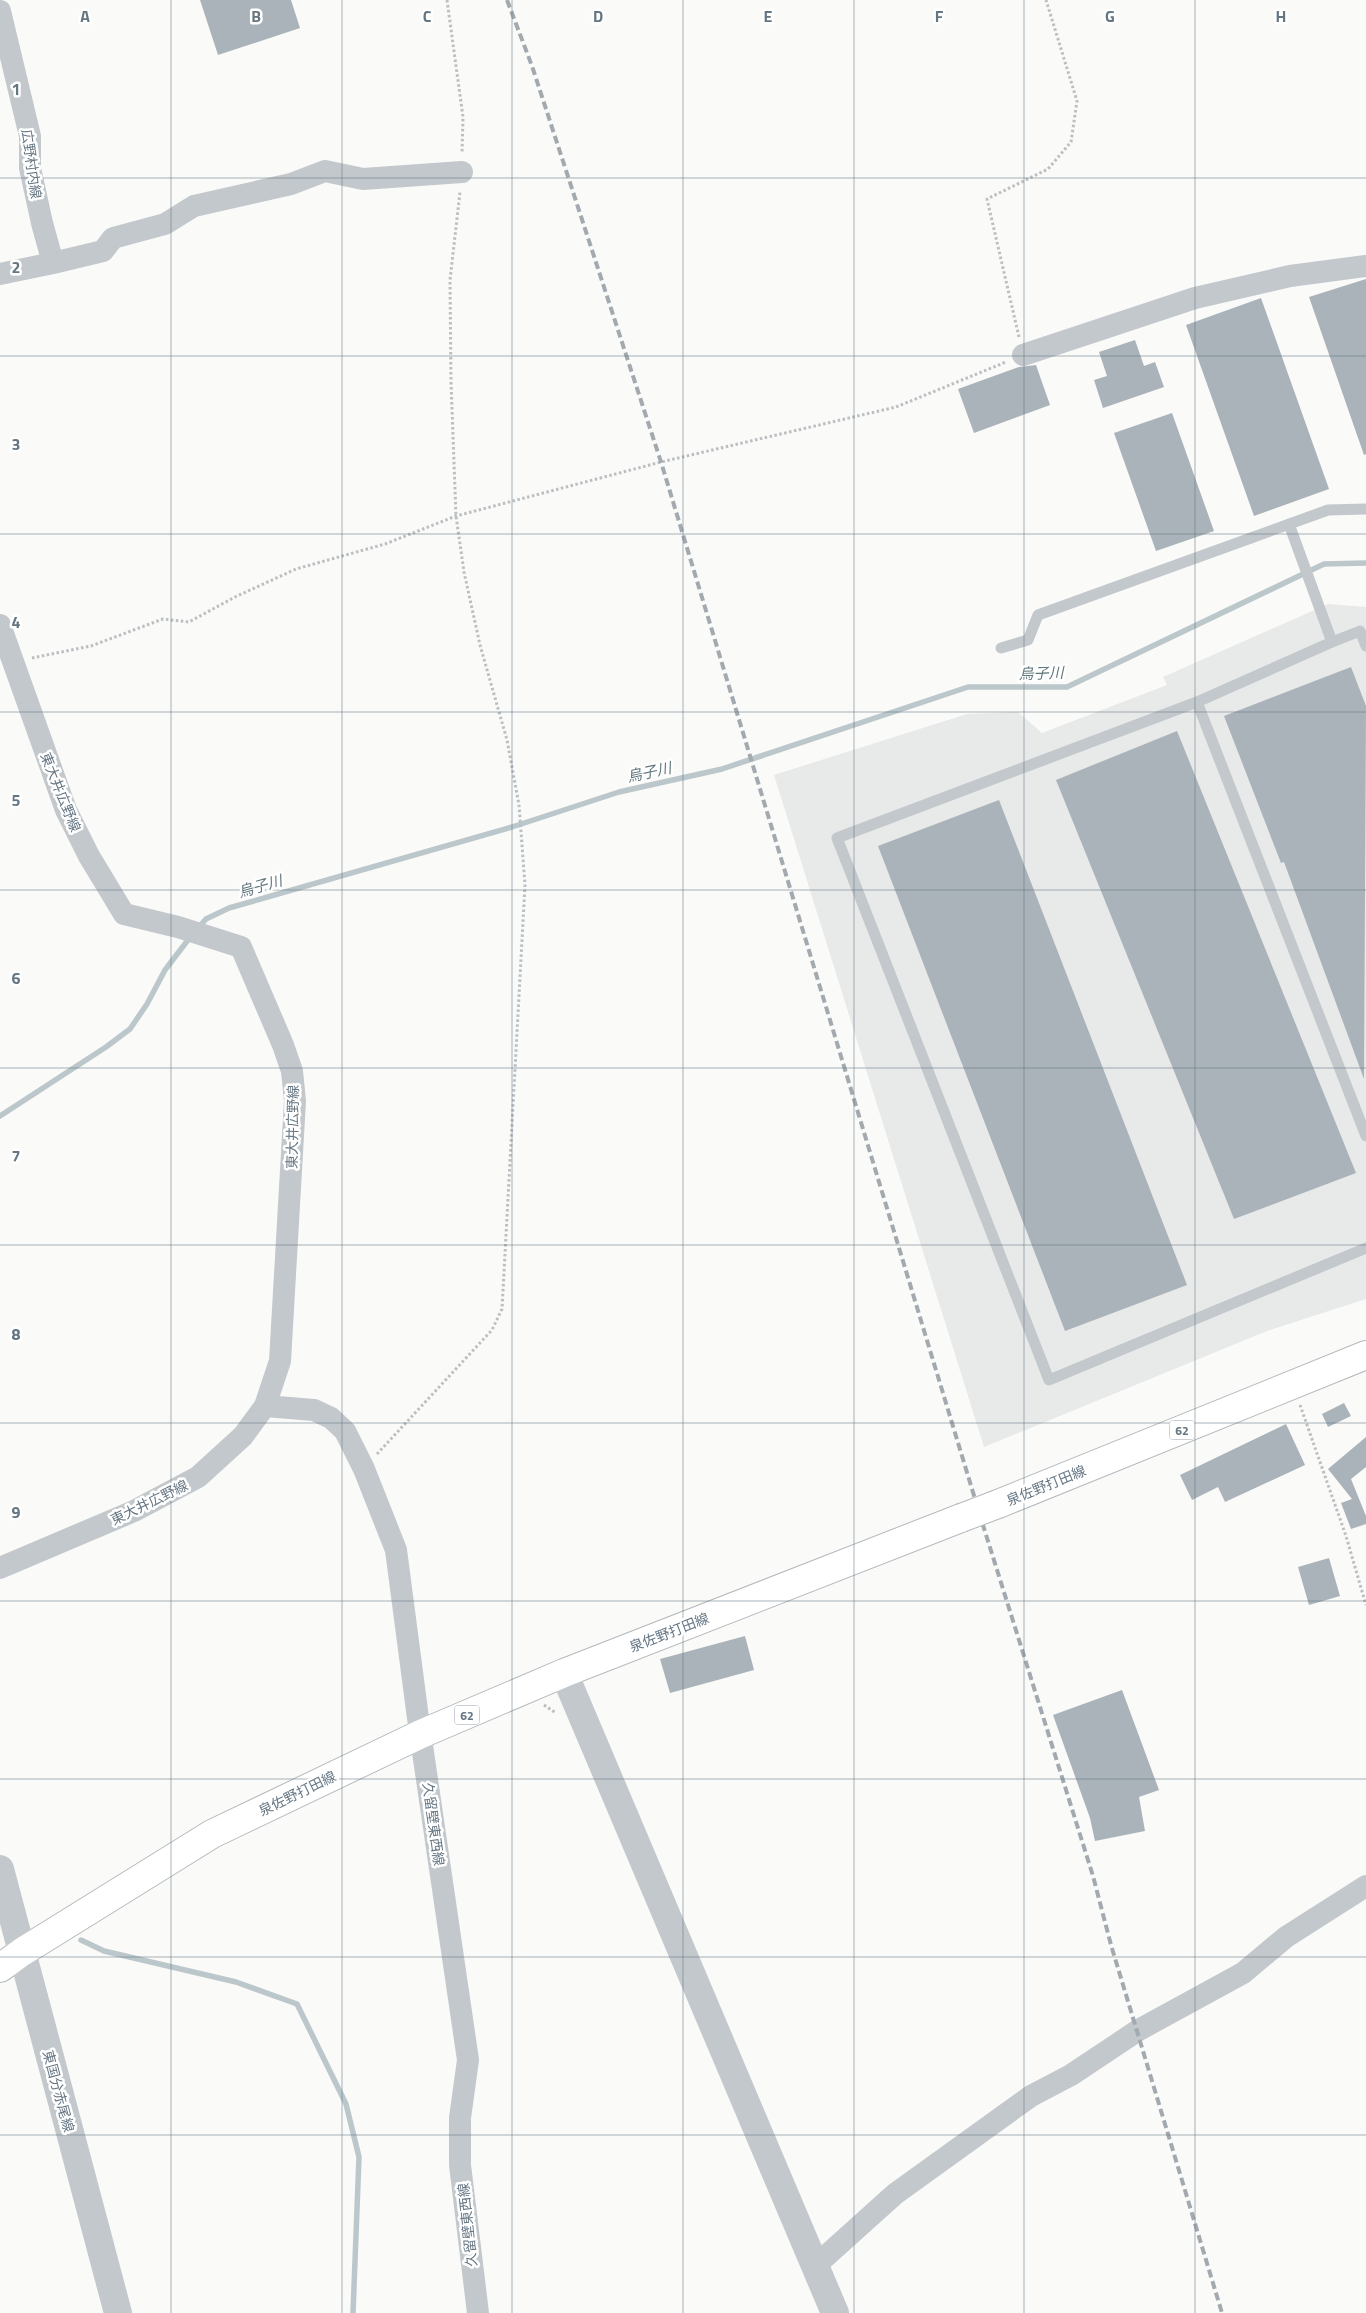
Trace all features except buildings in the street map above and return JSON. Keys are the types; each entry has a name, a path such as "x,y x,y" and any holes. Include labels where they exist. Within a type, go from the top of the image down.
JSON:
{"main road":[{"name":"泉佐野打田線","path":"0,1968 22,1952 212,1834 421,1734 564,1673 998,1504 1294,1386 1366,1355"}],"street":[{"name":"広野村内線","path":"0,11 30,136 30,168 53,263"},
{"path":"0,274 104,251 113,238 166,224 194,206 291,184 324,171 364,179 462,172"},
{"path":"1023,354 1195,298 1290,276 1366,266"},
{"name":"東大井広野線","path":"0,625 66,810 89,856 124,914 178,927 241,947 253,971 292,1071 294,1101 280,1361 265,1406 243,1436 198,1477 134,1511 0,1568"},
{"name":"久留壁東西線","path":"265,1406 314,1410 331,1418 345,1431 364,1469 396,1550 468,2060 460,2118 460,2165 478,2313"},
{"path":"564,1673 835,2313"},
{"name":"東国分赤尾線","path":"0,1869 118,2313"},
{"path":"815,2266 895,2194 1031,2096 1071,2075 1137,2031 1243,1973 1286,1937 1366,1886"}],"lane":[{"path":"1000,648 1028,640 1038,615 1328,510 1366,509"},
{"path":"1289,524 1332,642"},
{"path":"1366,646 1360,631 1197,702 837,838 1049,1380 1366,1248"},
{"path":"1197,702 1366,1136"}],"path":[{"path":"364,1469 492,1330 502,1309 525,885 524,840 520,805 507,740 480,645 464,572 456,516 451,382 450,280 462,172 463,117 447,0"},
{"path":"14,661 91,646 163,619 189,622 235,597 296,570 385,544 456,516 661,462 896,407 1023,354 987,199 1048,169 1071,142 1077,101 1046,0"},
{"path":"1294,1386 1346,1536 1366,1606"}],"shaded area":[{"path":"1328,604 1366,607 1366,1299 1267,1331 984,1447 774,775 967,714 1018,712 1042,733 1167,685 1163,677"}],"waterway":[{"name":"烏子川","path":"199,927 206,919 229,908 512,827 619,792 722,769 968,687 1067,687 1324,564 1366,563"},
{"name":"烏子川","path":"0,1116 106,1047 130,1029 147,1004 165,970 191,936"},
{"path":"81,1940 104,1951 236,1982 297,2004 346,2104 359,2157 353,2313"}],"railway":[{"path":"507,0 532,66 661,462 982,1522 1093,1876 1111,1945 1222,2313"}]}
